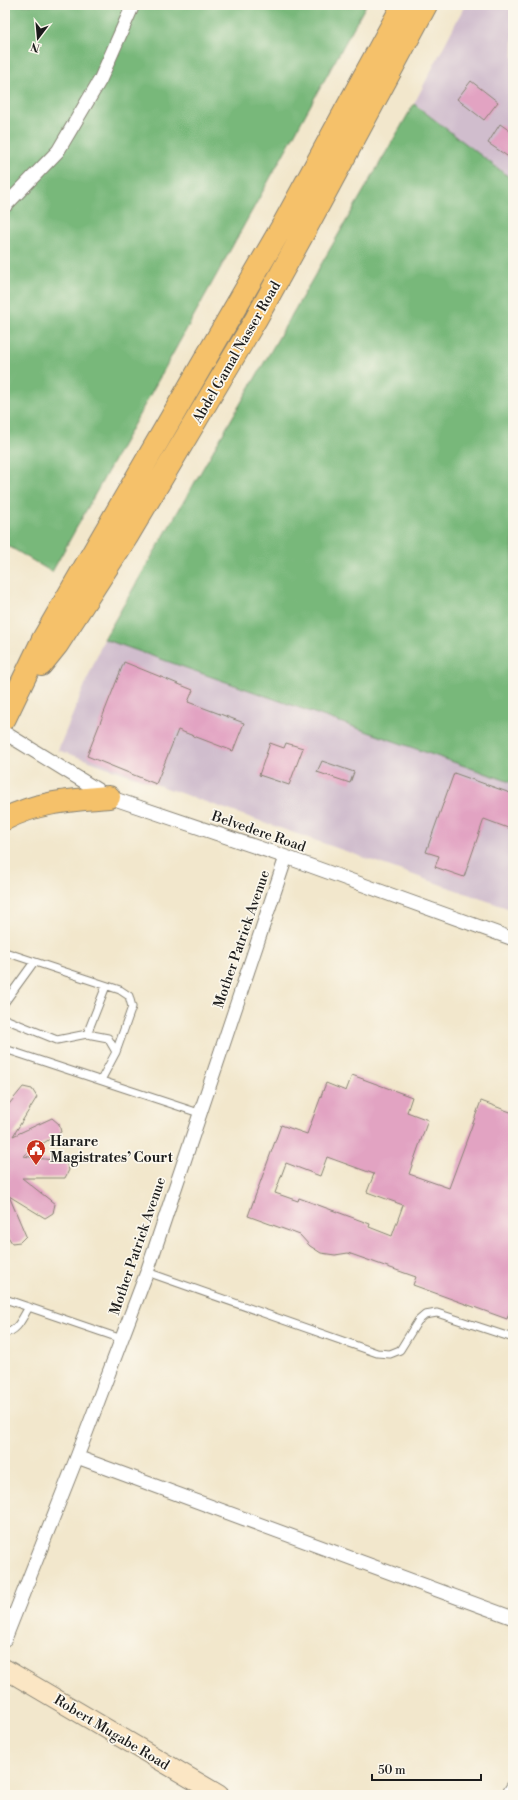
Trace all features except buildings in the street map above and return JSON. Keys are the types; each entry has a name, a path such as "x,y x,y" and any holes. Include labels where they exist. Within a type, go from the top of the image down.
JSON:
{"highway":[{"name":"Abdel Gamal Nasser Road","path":"5,718 23,684 57,645 128,535 248,333 304,232 422,6"},
{"path":"5,819 18,812 63,801 109,797"}],"main road":[{"name":"Robert Mugabe Road","path":"5,1669 219,1795"}],"street":[{"path":"5,206 58,151 100,80 133,5"},
{"name":"Belvedere Road","path":"5,733 109,797 286,857 513,939"},
{"name":"Mother Patrick Avenue","path":"5,1639 77,1457 147,1272 286,857"},
{"path":"77,1457 513,1618"},
{"path":"508,1795 513,1787"}],"lane":[{"path":"5,952 120,990 129,996 132,1007 116,1052 101,1080"},
{"path":"5,1002 34,962"},
{"path":"88,1034 106,986"},
{"path":"5,1019 57,1040 88,1034 108,1038 116,1052"},
{"path":"5,1049 199,1113"},
{"path":"147,1272 377,1353 390,1354 400,1350 418,1321 425,1315 437,1313 513,1338"},
{"path":"5,1299 122,1339"},
{"path":"5,1333 11,1332 17,1328 29,1307"}],"shaded area":[{"path":"465,5 513,5 513,180 414,104"},
{"path":"104,639 513,783 513,910 58,750"}],"green space":[{"path":"5,5 366,5 52,572 5,544"},
{"path":"414,104 513,180 513,783 104,639"}],"place":[{"name":"Harare Magistrates’ Court","path":"36,1166"}]}
